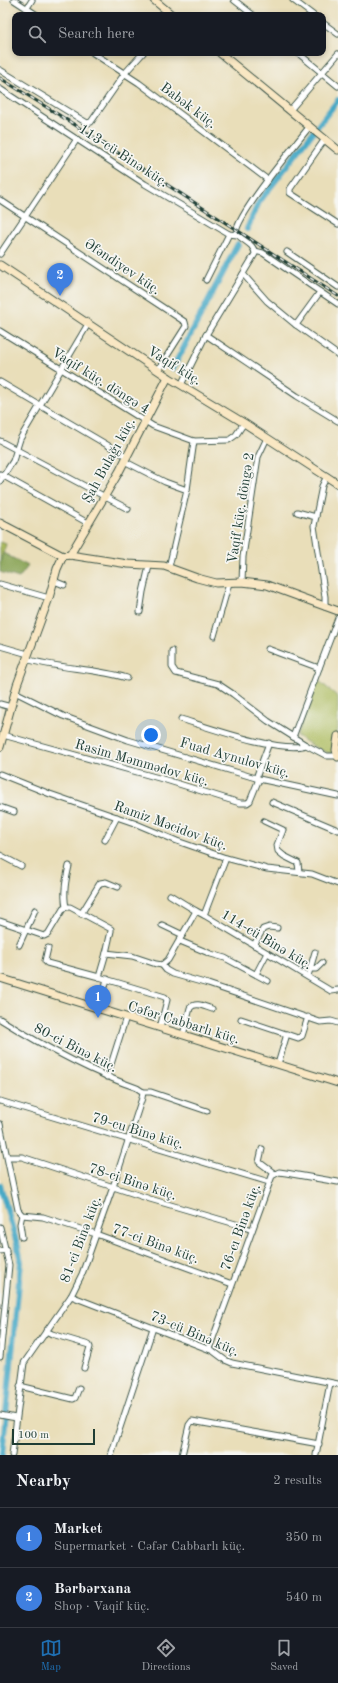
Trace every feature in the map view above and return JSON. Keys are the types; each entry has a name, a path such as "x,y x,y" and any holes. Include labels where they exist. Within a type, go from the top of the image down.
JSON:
{"street":[{"path":"14,0 33,12"},
{"path":"27,8 32,0"},
{"path":"154,0 168,12"},
{"path":"234,0 248,12"},
{"path":"293,0 309,12"},
{"path":"326,25 338,34"},
{"path":"290,110 338,54"},
{"name":"Babək küç.","path":"98,56 125,73 268,180"},
{"path":"0,70 87,123 91,122 125,73 140,56"},
{"path":"224,56 338,150"},
{"path":"302,56 338,86"},
{"name":"113-cü Binə küç.","path":"0,89 179,205 229,234 237,235"},
{"path":"310,126 268,180 243,217 237,229 237,235 252,246 255,251 263,253 338,304"},
{"path":"0,254 77,139"},
{"path":"325,139 290,190 290,193 338,224"},
{"name":"Əfəndiyev küç.","path":"0,200 185,322 186,326 158,370"},
{"path":"206,280 229,234"},
{"path":"181,385 206,335 253,257 255,251"},
{"path":"286,252 338,287"},
{"name":"Vaqif küç.","path":"1,268 168,377 244,423 338,484"},
{"path":"243,274 262,297 296,325 338,355"},
{"path":"296,325 320,292"},
{"path":"0,481 2,475 13,461 20,439 88,324"},
{"name":"Vaqif küç. döngə 4","path":"0,332 153,426 194,441"},
{"path":"206,335 297,396 338,421"},
{"name":"Şah Bulağı küç.","path":"0,747 15,692 54,581 67,555 104,497 168,377"},
{"path":"0,382 165,482 187,490"},
{"path":"169,568 187,490 194,441 229,440 236,435 244,423"},
{"name":"Vaqif küç. döngə 2","path":"242,582 243,557 258,457 267,438"},
{"path":"0,441 128,509"},
{"path":"2,475 88,523"},
{"path":"325,607 325,597 314,531 322,486 327,476"},
{"path":"297,512 316,517"},
{"path":"0,523 67,555 128,564 169,568 216,583 242,582 267,585 338,611"},
{"path":"140,612 149,566"},
{"path":"54,581 64,585"},
{"path":"214,636 229,583"},
{"path":"0,584 49,598"},
{"path":"293,737 338,618"},
{"path":"0,646 47,665 108,673 127,678"},
{"path":"268,649 319,668"},
{"path":"172,651 172,667 176,673 218,684 268,721 306,745 327,756 338,757 336,743 338,736"},
{"name":"Fuad Aynulov küç.","path":"15,692 63,716 111,734 258,778 338,796"},
{"path":"0,704 11,707"},
{"path":"181,719 221,732 269,744 291,748 306,745"},
{"name":"Rasim Məmmədov küç.","path":"3,735 166,780 243,804 250,801 269,744"},
{"name":"Ramiz Məcidov küç.","path":"0,774 50,794 117,817 226,858 267,869 312,874 338,884"},
{"path":"272,802 338,830"},
{"path":"0,807 14,812"},
{"path":"105,840 117,817"},
{"path":"264,821 283,830 277,845 278,851 284,856 298,863 299,872"},
{"path":"0,855 21,866"},
{"path":"204,915 226,858"},
{"path":"70,866 66,881 64,900 66,907 111,928 112,931 99,977"},
{"path":"81,914 100,883 106,882 118,887"},
{"name":"114-cü Binə küç.","path":"170,895 331,991 338,990"},
{"path":"0,921 44,936 48,934 60,912 66,907"},
{"path":"19,945 35,910"},
{"path":"162,965 168,960 180,941 196,911"},
{"path":"162,925 183,935"},
{"path":"254,945 263,928 277,928"},
{"path":"180,941 211,954 225,958 268,981"},
{"path":"48,948 44,961 47,964 99,977 165,997 166,1000 160,1028"},
{"path":"308,976 314,952"},
{"path":"106,953 132,956 162,965 166,970 173,974 208,984 320,1022 331,1021 338,1023"},
{"path":"256,974 267,953"},
{"path":"310,969 316,969 322,964"},
{"name":"Cəfər Cabbarlı küç.","path":"0,978 338,1083"},
{"path":"99,1009 106,979"},
{"path":"183,1035 190,1008 192,1006 196,1004 212,1009"},
{"path":"107,1077 126,1017"},
{"path":"241,1019 300,1038 308,1017"},
{"name":"80-ci Binə küç.","path":"0,1019 29,1037 107,1077 137,1088 143,1092 151,1092 207,1112"},
{"path":"278,1064 287,1034"},
{"name":"81-ci Binə küç.","path":"12,1455 24,1363 28,1356 36,1348 71,1296 82,1274 129,1140 143,1092"},
{"name":"79-cu Binə küç.","path":"0,1101 269,1182"},
{"path":"0,1124 18,1210 22,1215 20,1224 22,1237"},
{"path":"262,1149 259,1162 275,1174"},
{"name":"78-ci Binə küç.","path":"8,1157 22,1157 252,1230"},
{"name":"76-cı Binə küç.","path":"209,1349 269,1182 275,1174 286,1173 338,1182"},
{"name":"77-ci Binə küç.","path":"22,1215 43,1217 96,1234 232,1284"},
{"path":"0,1227 6,1250 9,1272 1,1331 0,1358"},
{"path":"0,1251 6,1250"},
{"name":"73-cü Binə küç.","path":"71,1296 217,1352 225,1360 232,1363 338,1384"},
{"path":"111,1455 153,1328"},
{"path":"46,1331 89,1345 90,1347 84,1368"},
{"path":"316,1455 330,1383"},
{"path":"20,1386 73,1399 80,1388"},
{"path":"0,1415 16,1418"},
{"path":"182,1455 189,1425 192,1421 319,1444"}],"green space":[{"path":"0,542 6,544 0,563"},
{"path":"3,553 28,566 19,578 0,572 0,563"},
{"path":"318,680 338,697 338,729 334,742 334,754 319,749 297,736"}],"waterway":[{"path":"247,229 259,202 338,100"},
{"path":"173,368 238,244"},
{"path":"0,1185 21,1262 2,1455"}],"railway":[{"path":"0,78 83,130 338,296"}],"place":[{"name":"Bərbərxana","path":"60,296"},
{"name":"Market","path":"98,1018"}]}
